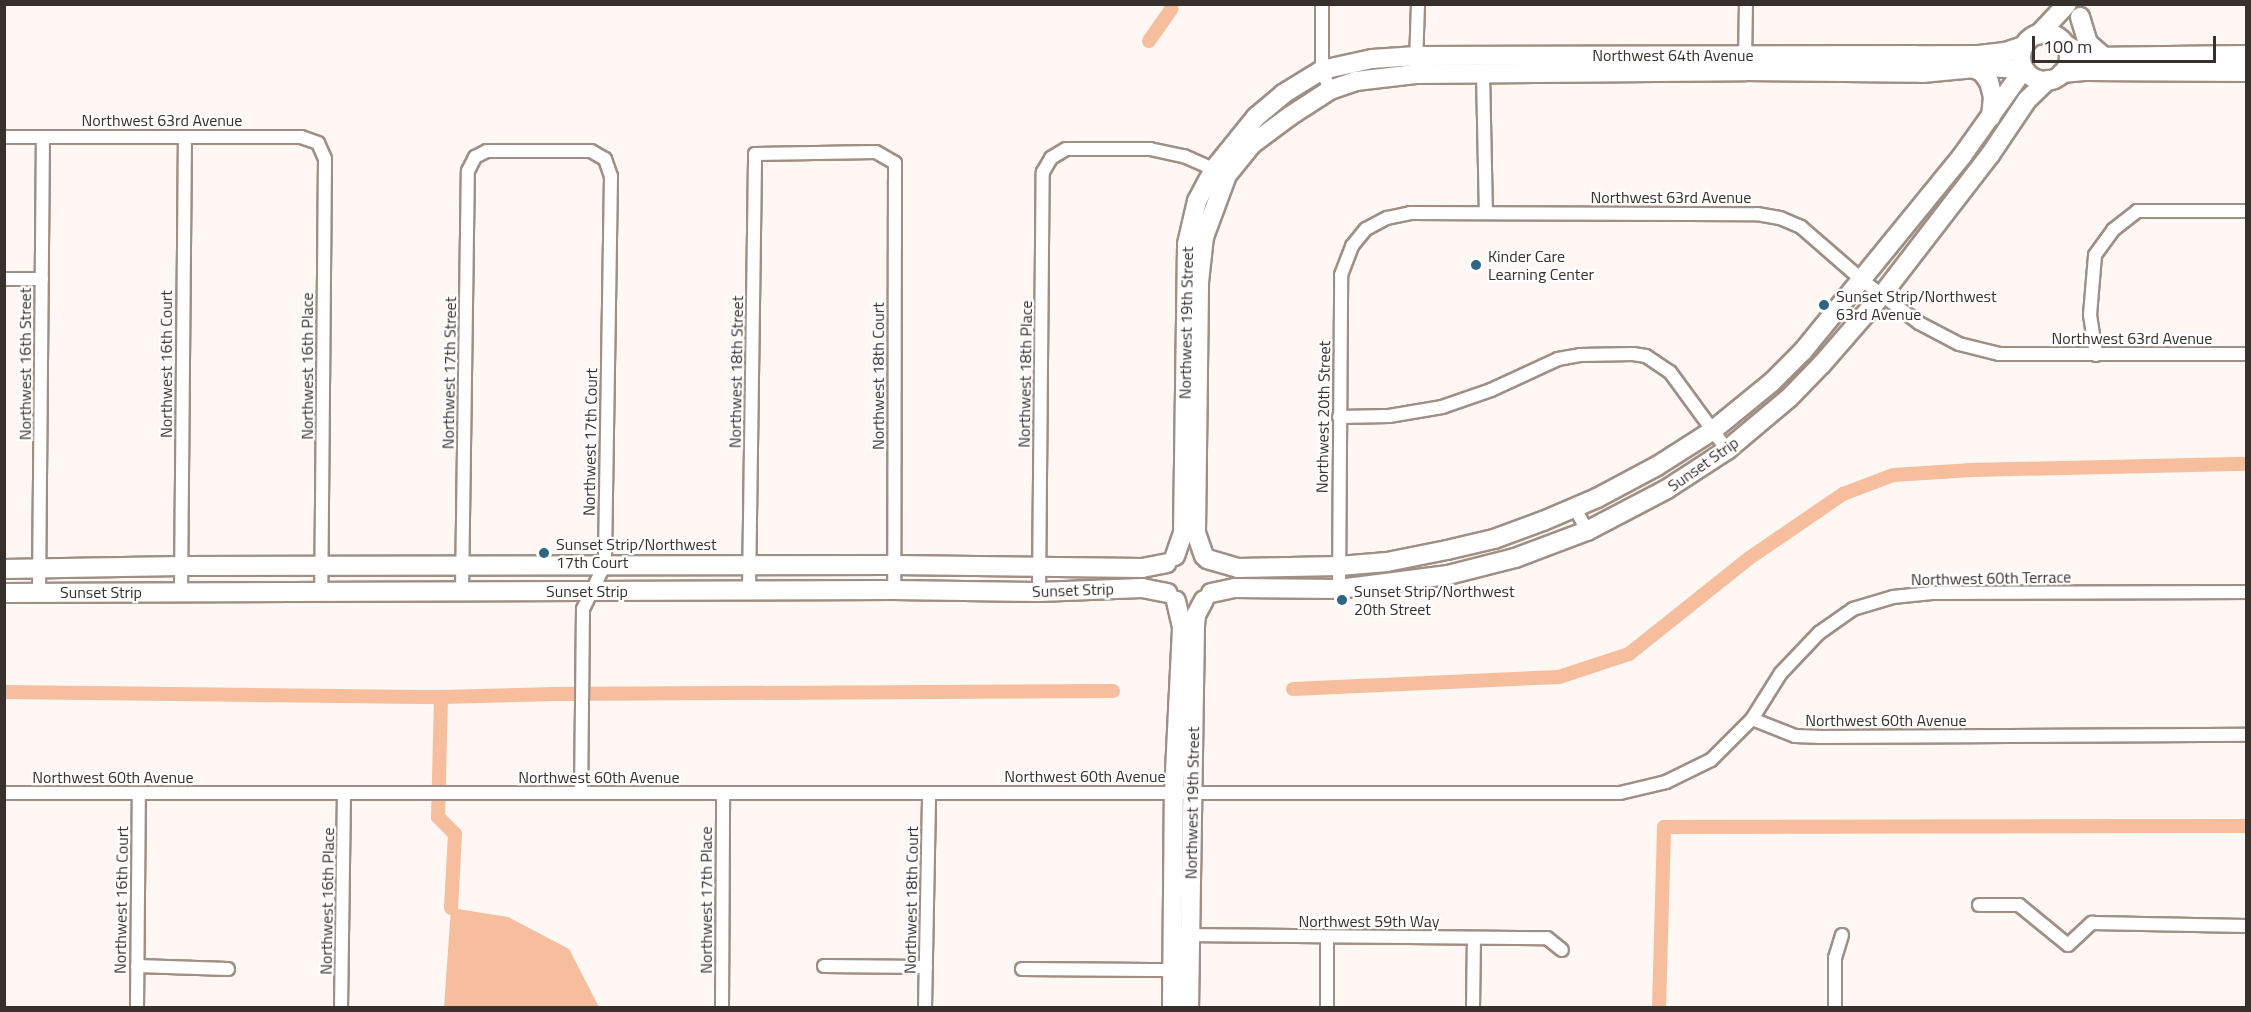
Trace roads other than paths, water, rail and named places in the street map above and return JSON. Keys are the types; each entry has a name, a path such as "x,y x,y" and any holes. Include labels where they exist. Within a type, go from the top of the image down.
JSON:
{"street":[{"path":"1322,4 1322,70 1330,90"},
{"path":"1416,65 1418,4"},
{"path":"1745,62 1746,4"},
{"path":"2078,9 2031,40 2021,59 2024,69 2034,78 2087,70 2247,72"},
{"path":"2055,76 2069,62 2068,46 2078,9"},
{"path":"2078,9 2088,43 2104,57"},
{"path":"2031,40 2056,36 2088,57 2247,55"},
{"name":"Northwest 64th Avenue","path":"1322,70 1372,59 1483,73 1979,55 2005,52 2031,40"},
{"name":"Northwest 64th Avenue","path":"1330,90 1416,65 1745,62 1922,73 1972,68 2024,69"},
{"path":"1972,68 1982,72 1989,82 1993,97 1991,117"},
{"name":"Sunset Strip","path":"1206,557 1238,568 1339,566 1387,562 1475,543 1575,508 1657,466 1712,431 1772,382 1803,351 1991,117 2024,69"},
{"name":"Northwest 19th Street","path":"1171,559 1184,533 1187,244 1197,201 1221,172 1256,117 1283,94 1322,70"},
{"path":"1483,73 1486,213"},
{"name":"Sunset Strip","path":"1207,597 1234,588 1339,589 1448,575 1515,558 1587,531 1667,489 1727,450 1789,398 1882,296 1990,155 2027,100 2055,76"},
{"name":"Northwest 19th Street","path":"1206,557 1196,533 1199,282 1204,237 1221,172 1251,145 1330,90"},
{"name":"Northwest 63rd Avenue","path":"4,137 301,137 318,143"},
{"name":"Northwest 16th Street","path":"39,592 43,137"},
{"name":"Northwest 16th Court","path":"181,591 185,137"},
{"name":"Northwest 16th Place","path":"318,143 325,159 321,591"},
{"name":"Northwest 18th Place","path":"1039,592 1043,172 1051,158 1066,149 1150,149 1184,156 1221,172"},
{"name":"Northwest 17th Street","path":"462,591 468,171 476,157 487,152 591,151 604,159"},
{"name":"Northwest 18th Street","path":"749,591 755,154 876,152 895,163"},
{"name":"Northwest 17th Court","path":"581,793 583,609 604,566 611,176 604,159"},
{"name":"Northwest 18th Court","path":"894,590 895,163"},
{"path":"2096,355 2090,315 2095,255 2113,230 2137,211 2247,211"},
{"name":"Northwest 63rd Avenue","path":"1352,246 1366,229 1387,218 1410,213 1757,214 1780,218 1801,227 1882,296 1919,323 1959,344 1999,354 2247,354"},
{"name":"Northwest 20th Street","path":"1339,589 1341,274 1352,246"},
{"path":"4,279 42,279"},
{"path":"1339,417 1389,416 1442,407 1491,390 1558,359 1580,355 1633,354 1646,356 1670,372 1727,450"},
{"path":"1575,508 1587,531"},
{"path":"1186,552 1206,557 1215,578 1207,597 1192,604 1172,597 1162,575 1171,559 1186,552"},
{"name":"Sunset Strip","path":"4,570 181,566 321,568 894,565 1142,568 1171,559"},
{"name":"Sunset Strip","path":"4,593 894,590 1039,592 1142,588 1172,597"},
{"name":"Northwest 60th Terrace","path":"1752,719 1781,673 1819,633 1853,609 1893,597 1932,592 2247,592"},
{"name":"Northwest 19th Street","path":"1172,597 1181,615 1182,631 1183,792 1180,970 1172,1008"},
{"name":"Northwest 19th Street","path":"1183,792 1195,619 1207,597"},
{"name":"Northwest 60th Avenue","path":"4,793 1620,792 1666,782 1711,760 1752,719 1795,736 1822,737 2247,735"},
{"name":"Northwest 16th Court","path":"137,1008 139,793"},
{"name":"Northwest 17th Place","path":"722,1008 723,793"},
{"name":"Northwest 18th Court","path":"926,1008 929,793"},
{"name":"Northwest 16th Place","path":"341,1008 344,794"},
{"path":"1978,905 2019,906 2067,945 2092,923 2247,926"},
{"name":"Northwest 59th Way","path":"1181,935 1547,938 1562,950"},
{"path":"1835,1008 1835,958 1842,935"},
{"path":"1327,937 1327,1008"},
{"path":"1473,1008 1474,938"},
{"path":"137,966 228,969"},
{"path":"824,966 926,967"},
{"path":"1022,969 1180,970"},
{"name":"Northwest 19th Street","path":"1180,970 1189,1008"}],"waterway":[{"path":"1149,41 1171,9 1171,4"},
{"path":"1293,689 1559,677 1629,654 1748,559 1843,494 1893,475 1972,470 2246,464"},
{"path":"4,692 441,697 556,694 1113,691"},
{"path":"441,697 438,817 455,834 451,908"},
{"path":"1659,1008 1664,827 2246,826"}],"place":[{"name":"Kinder Care Learning Center","path":"1476,265"},
{"name":"Sunset Strip/Northwest 63rd Avenue","path":"1824,305"},
{"name":"Sunset Strip/Northwest 17th Court","path":"544,553"},
{"name":"Sunset Strip/Northwest 20th Street","path":"1342,600"}]}
